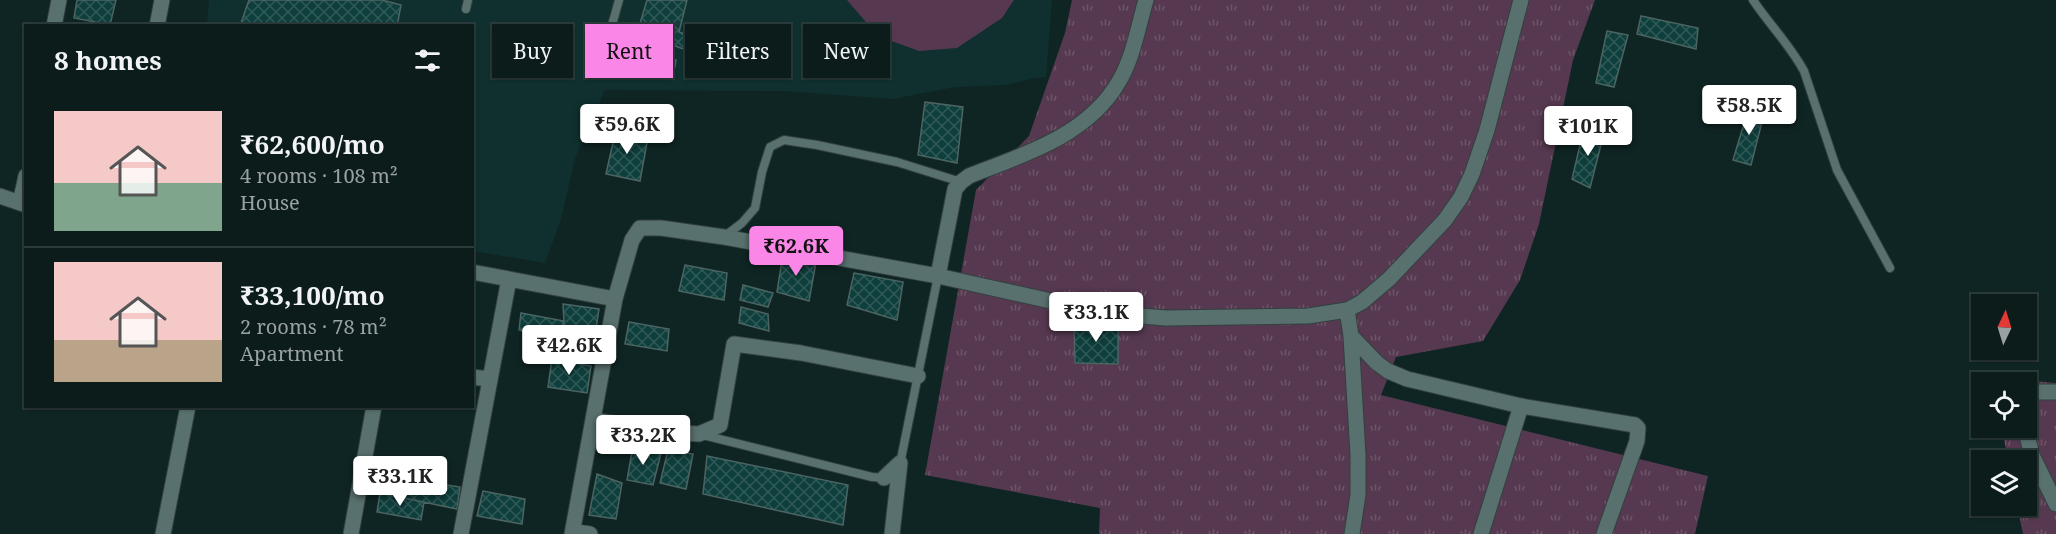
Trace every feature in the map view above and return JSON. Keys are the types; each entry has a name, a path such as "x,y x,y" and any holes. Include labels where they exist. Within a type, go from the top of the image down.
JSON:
{"street":[{"path":"54,24 59,0"},
{"path":"157,24 162,0"},
{"path":"938,276 953,197 960,182 969,176 1052,142 1102,105 1119,83 1146,0"},
{"path":"590,534 573,532 615,299 632,240 640,228 661,228 724,237 938,276 1105,314 1166,318 1308,316 1347,310 1362,302 1389,279 1445,220 1461,197 1472,174 1487,130 1521,0"},
{"path":"0,196 23,204"},
{"path":"474,272 615,299"},
{"path":"461,534 509,279"},
{"path":"1347,310 1352,336 1358,455 1358,495 1352,534"},
{"path":"1352,336 1377,363 1407,379 1521,406 1635,425 1638,428 1637,441 1604,534"},
{"path":"593,420 668,432 699,434 720,425 734,344 801,353 918,376"},
{"path":"474,377 489,379"},
{"path":"2037,392 2056,392"},
{"path":"1481,534 1521,406"},
{"path":"163,534 188,408"},
{"path":"351,534 374,408"},
{"path":"2028,438 2032,455 2056,504"},
{"path":"884,478 900,463"},
{"path":"892,534 900,463"}],"lane":[{"path":"466,9 468,0"},
{"path":"612,24 618,0"},
{"path":"1753,0 1765,19 1798,59 1837,170 1890,268"},
{"path":"724,237 742,223 755,208 770,147 784,140 860,153 960,182"},
{"path":"900,463 938,276"},
{"path":"699,434 872,477 884,478"}],"shaded area":[{"path":"209,0 1052,0 1046,77 1005,85 955,87 893,99 783,91 605,90 575,159 561,219 545,263 474,251 474,24 207,24"}],"green space":[{"path":"847,0 1014,0 1002,18 957,48 919,51 890,40 890,24 868,24"},
{"path":"1072,0 1595,0 1573,60 1539,224 1520,280 1483,341 1396,357 1381,395 1708,476 1695,534 1099,534 1100,508 925,475 976,190 1029,136 1065,33"},
{"path":"2037,381 2056,383 2056,534 2023,534 2019,516 2037,516 2037,450 2006,450 2004,438 2037,438"}],"building":[{"path":"77,0 116,0 110,24 74,18"},
{"path":"249,0 382,0 401,5 397,24 241,24"},
{"path":"647,0 687,0 679,32 685,34 685,50 673,45 673,24 640,24"},
{"path":"1641,16 1698,28 1696,49 1637,34"},
{"path":"1607,31 1628,35 1614,87 1596,83"},
{"path":"925,102 963,107 957,163 918,155"},
{"path":"1749,107 1765,110 1751,165 1733,160"},
{"path":"1584,128 1604,133 1590,188 1572,179"},
{"path":"616,129 648,137 640,181 606,174"},
{"path":"783,254 816,262 809,301 777,292"},
{"path":"685,265 727,273 724,300 679,291"},
{"path":"854,273 903,282 897,320 847,305"},
{"path":"743,285 773,293 768,307 740,300"},
{"path":"563,304 599,309 594,341 560,333 564,321"},
{"path":"741,307 768,314 769,331 739,323"},
{"path":"521,313 564,321 558,339 519,330"},
{"path":"629,322 669,329 667,351 625,344"},
{"path":"1074,322 1118,323 1118,364 1075,363"},
{"path":"552,359 591,366 587,393 548,387"},
{"path":"633,446 661,453 653,485 627,480"},
{"path":"668,450 693,454 686,489 660,483"},
{"path":"707,456 848,485 843,525 703,494"},
{"path":"597,474 622,483 616,519 589,515"},
{"path":"387,475 460,487 457,509 380,493"},
{"path":"483,491 525,499 522,524 477,516"},
{"path":"380,493 424,502 421,520 377,512"}]}
